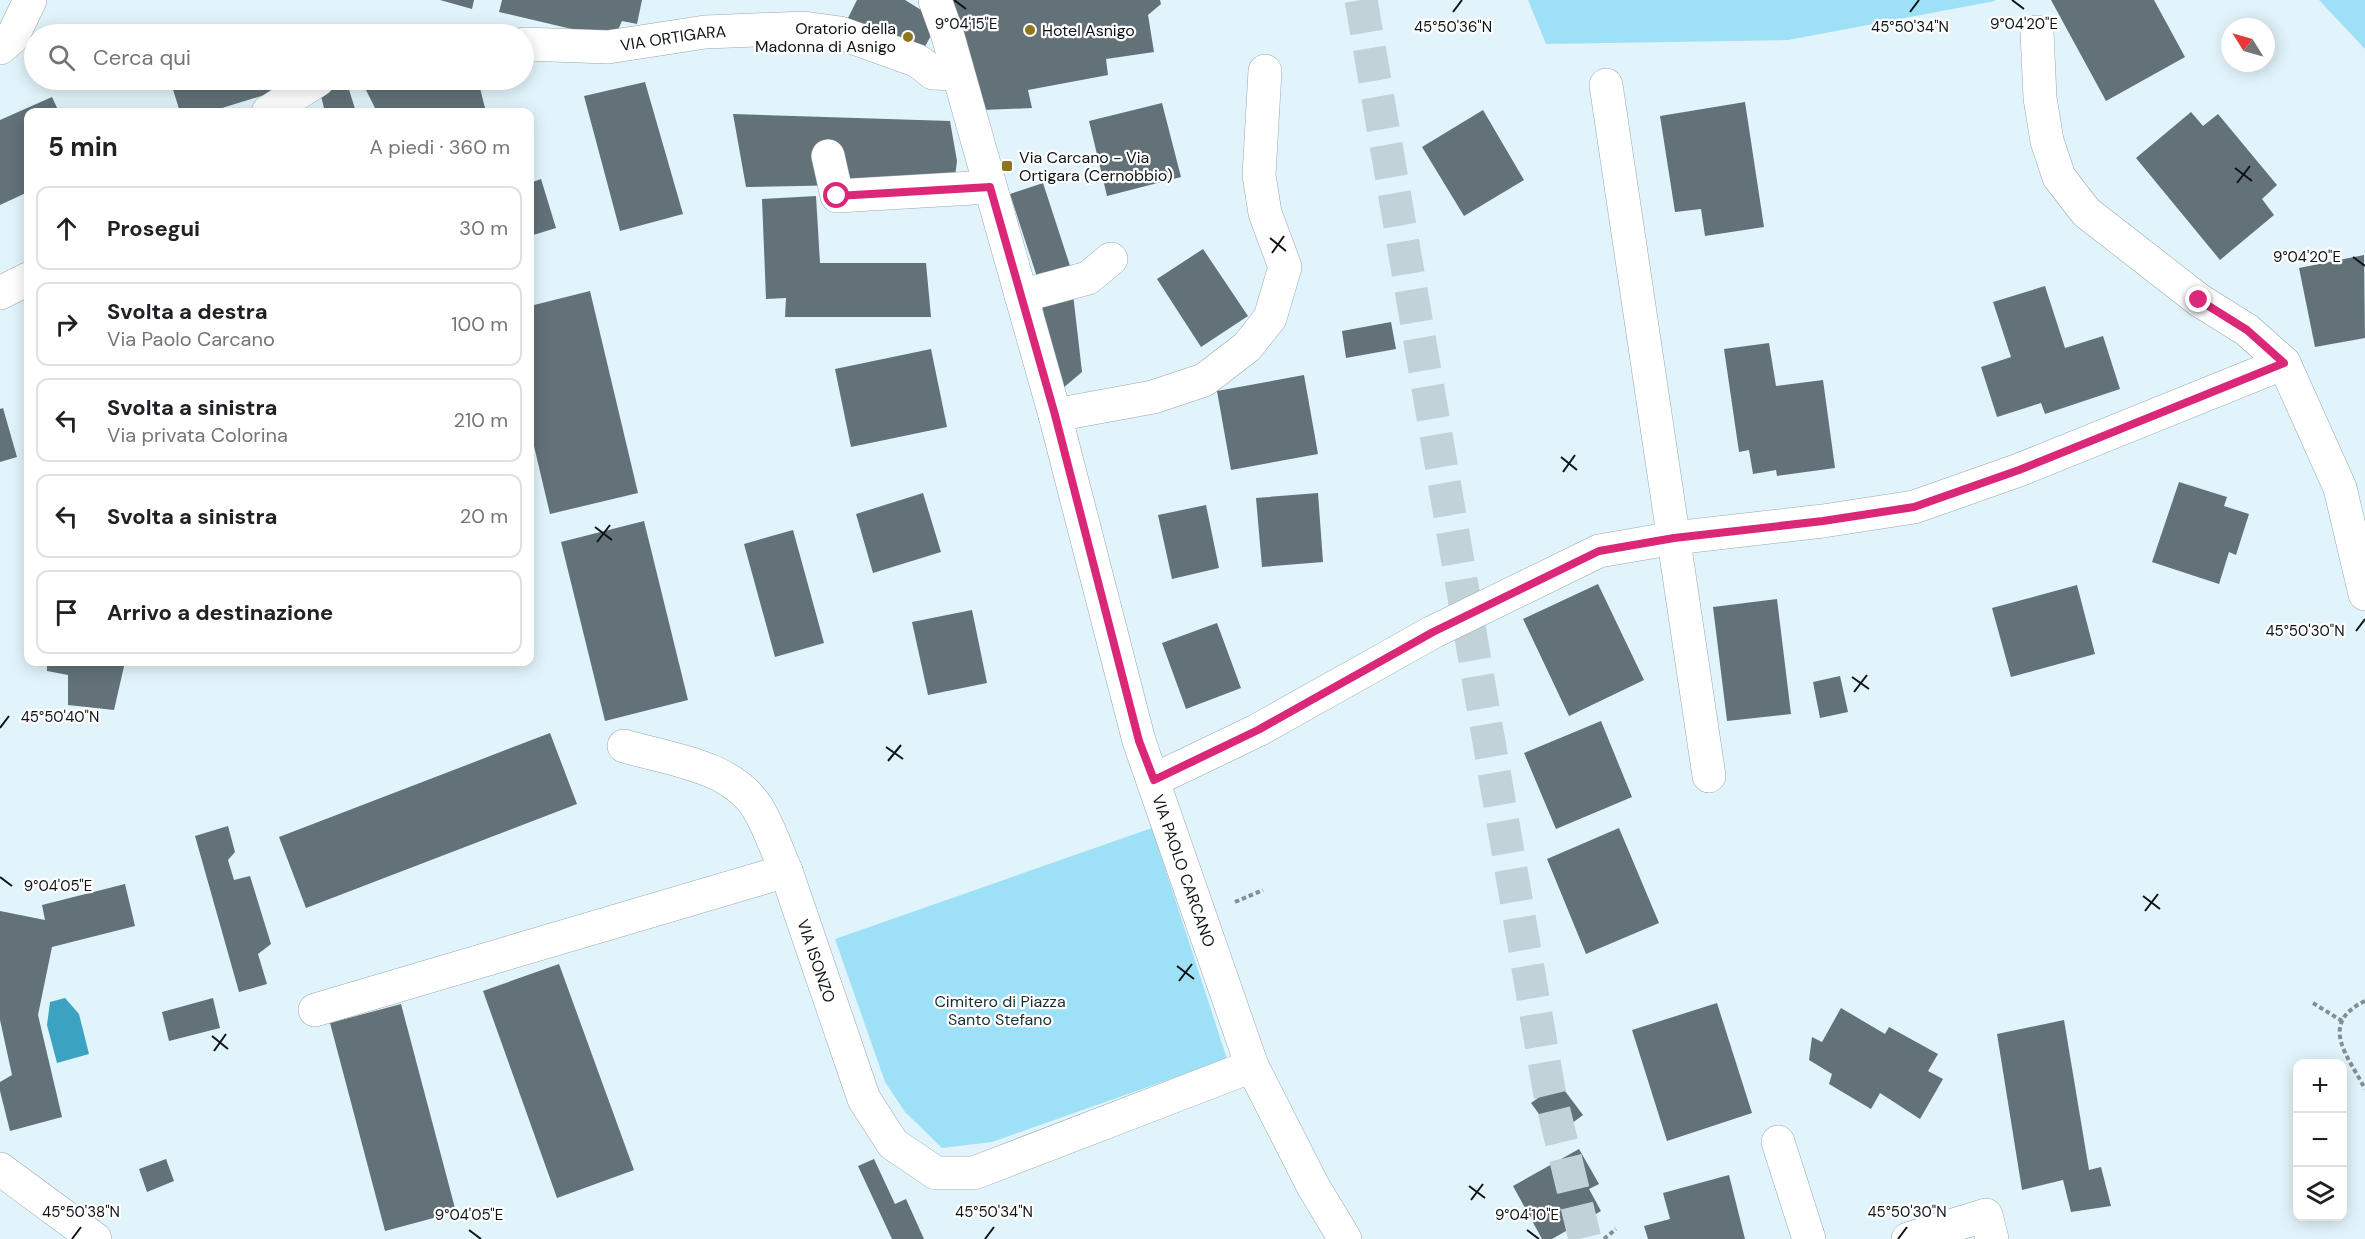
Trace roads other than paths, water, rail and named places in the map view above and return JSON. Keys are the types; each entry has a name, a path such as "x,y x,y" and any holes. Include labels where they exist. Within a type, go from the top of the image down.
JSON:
{"street":[{"path":"0,48 12,38 30,0"},
{"name":"VIA PAOLO CARCANO","path":"935,0 1055,415 1139,741 1252,1066 1313,1186 1345,1239"},
{"name":"VIA ORTIGARA","path":"534,44 608,47 705,32 804,28 840,33 918,61 933,73 958,74"},
{"path":"2037,32 2040,98 2046,141 2059,177 2086,212 2199,300 2247,330 2284,363 2340,488 2365,594"},
{"path":"1055,415 1153,397 1204,380 1247,347 1270,318 1285,267 1265,213 1259,175 1265,71"},
{"path":"1606,85 1709,776"},
{"path":"274,108 302,90"},
{"path":"828,156 837,196 990,187"},
{"path":"1021,296 1088,278 1111,259"},
{"path":"0,293 24,281"},
{"path":"1154,780 1258,730 1433,632 1599,551 1674,538 1823,521 1914,507 2019,470 2284,363"},
{"name":"VIA ISONZO","path":"624,746 705,769 723,777 739,788 757,807 786,871 864,1099 893,1144 936,1173 974,1173 1252,1066"},
{"path":"315,1010 786,871"},
{"path":"1779,1142 1809,1239"},
{"path":"0,1169 95,1239"},
{"path":"1908,1239 1986,1215 1992,1239"}],"tunnel":[{"path":"1361,0 1549,1090 1585,1239"}],"place":[{"name":"Hotel Asnigo","path":"1030,30"},
{"name":"Oratorio della Madonna di Asnigo","path":"908,37"},
{"name":"Via Carcano - Via Ortigara (Cernobbio)","path":"1007,166"}],"park label":[{"name":"Cimitero di Piazza Santo Stefano","path":"1000,1010"}]}
